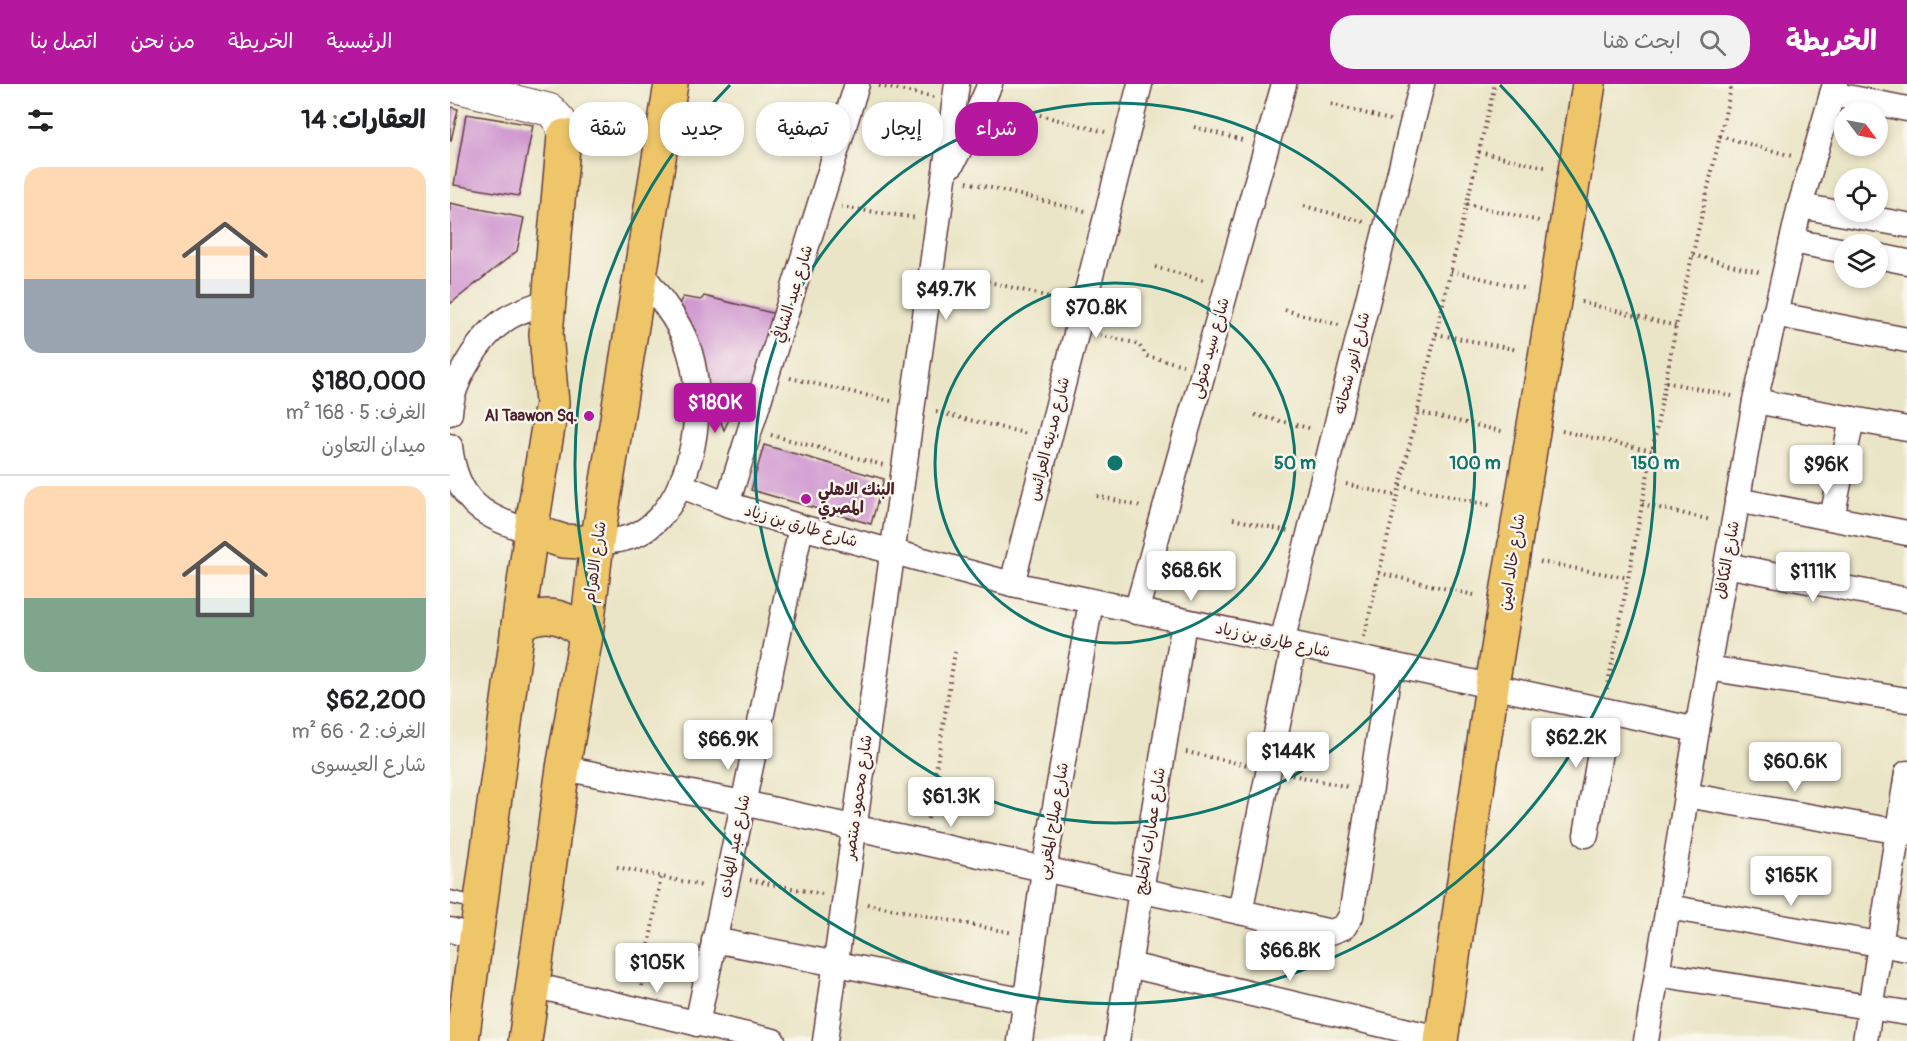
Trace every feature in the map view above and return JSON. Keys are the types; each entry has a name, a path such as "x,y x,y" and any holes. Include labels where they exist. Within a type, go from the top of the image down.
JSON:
{"main road":[{"name":"شارع الاهرام","path":"525,1041 563,768 586,636 597,543 671,84"},
{"name":"شارع خالد امين","path":"1442,1040 1492,686 1589,84"},
{"path":"462,1041 463,934 482,904 531,531 552,403 546,334 564,136"},
{"path":"531,531 563,541 597,543"},
{"path":"518,626 538,616 549,615 570,621 586,636"}],"street":[{"name":"شارع عبد الشافي","path":"728,504 857,84"},
{"name":"شارع مدينه العرائس","path":"1012,584 1140,84"},
{"name":"شارع سيد متولى","path":"1136,612 1284,84"},
{"name":"شارع انور شحاته","path":"1240,912 1309,536 1422,84"},
{"path":"450,85 550,110 560,121 564,136"},
{"path":"1834,89 1907,109"},
{"name":"شارع التكافل","path":"1646,1041 1697,729 1755,400 1800,206 1834,89"},
{"path":"945,176 987,92"},
{"name":"شارع محمود منتصر","path":"825,1041 956,93"},
{"path":"1800,206 1907,225"},
{"path":"1792,241 1834,249"},
{"path":"1888,258 1907,262"},
{"path":"597,543 624,540 648,528 667,509 680,486 689,459 696,421 697,386 690,352 676,320 640,271"},
{"path":"450,405 460,375 493,329 507,318 549,301"},
{"path":"1774,314 1907,340"},
{"path":"1755,400 1907,429"},
{"path":"1832,518 1852,419"},
{"path":"450,446 457,476 468,497 478,508 494,519 531,531"},
{"name":"شارع طارق بن زياد","path":"680,486 801,527 1012,584 1697,729"},
{"path":"1737,500 1907,533"},
{"name":"شارع عبد الهادى","path":"697,1024 801,527"},
{"path":"1726,565 1907,600"},
{"name":"شارع صلاح المغربى","path":"1020,1041 1044,870 1091,602"},
{"name":"شارع عمارات الخليج","path":"1117,1041 1184,622"},
{"path":"563,768 743,803 1326,931 1338,930 1348,922 1352,910 1390,665"},
{"path":"1708,668 1907,700"},
{"path":"1586,835 1605,710"},
{"path":"1865,1041 1880,945 1902,833 1907,773"},
{"path":"1686,795 1902,833"},
{"path":"1668,907 1907,949"},
{"path":"714,940 1026,1001"},
{"path":"1129,965 1442,1040"},
{"path":"1657,974 1907,1013"},
{"path":"532,985 773,1041"}],"lane":[{"path":"450,897 482,904"}],"path":[{"path":"872,84 956,93"},
{"path":"1359,658 1496,84"},
{"path":"1605,710 1676,326 1732,84"},
{"path":"987,92 1126,137"},
{"path":"1331,105 1412,125"},
{"path":"1194,127 1267,147"},
{"path":"1720,136 1813,162"},
{"path":"1479,152 1575,174"},
{"path":"945,176 1106,217"},
{"path":"821,204 938,222"},
{"path":"1467,204 1566,227"},
{"path":"1304,206 1386,228"},
{"path":"1693,255 1783,278"},
{"path":"1155,267 1228,287"},
{"path":"932,268 1083,306"},
{"path":"1451,271 1676,326"},
{"path":"1285,310 1360,331"},
{"path":"1077,330 1135,343 1147,356 1204,369"},
{"path":"1436,334 1545,355"},
{"path":"1665,382 1755,400"},
{"path":"1418,412 1652,451"},
{"path":"1255,415 1334,435"},
{"path":"751,430 904,471"},
{"path":"1323,479 1397,496"},
{"path":"1400,485 1520,513"},
{"path":"1097,496 1164,512"},
{"path":"1642,504 1732,525"},
{"path":"1233,519 1309,536"},
{"path":"1513,558 1628,578"},
{"path":"1379,573 1505,602"},
{"path":"924,843 955,652"},
{"path":"617,867 661,876 844,899 1034,937"},
{"path":"638,1011 661,876"}],"building":[{"path":"450,107 458,109 451,141 450,141"},
{"path":"466,114 533,125 519,196 454,185"},
{"path":"450,203 524,218 517,251 450,304"},
{"path":"704,296 776,314 749,408 736,404 724,430 677,307 683,297 701,300"},
{"path":"764,445 884,479 871,524 751,490"}],"place":[{"name":"Al Taawon Sq.","path":"589,416"},
{"name":"البنك الاهلي المصري","path":"806,499"}]}
